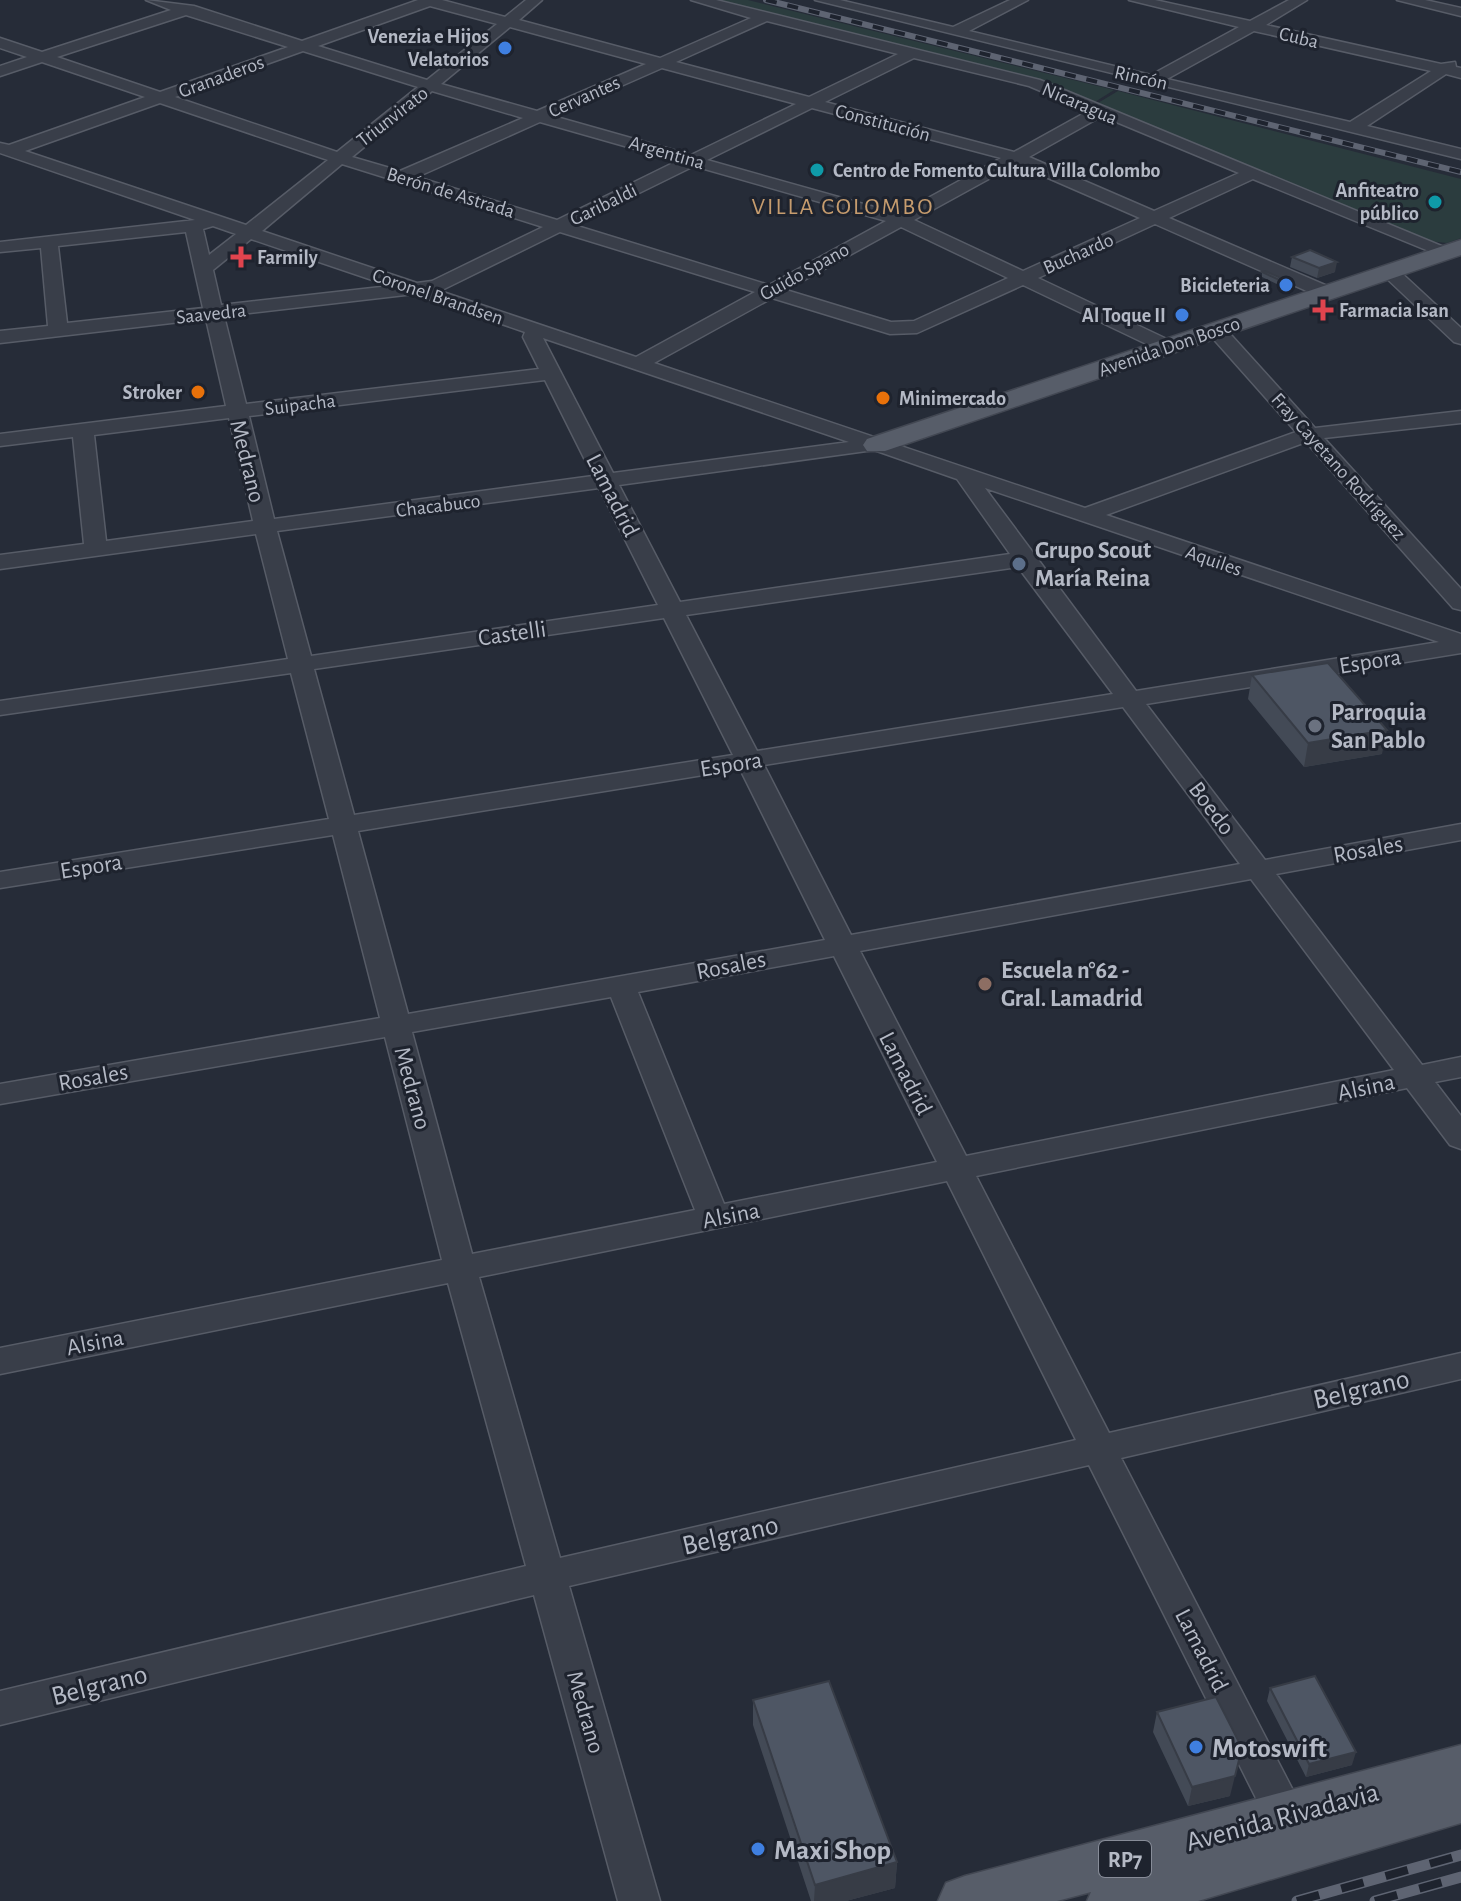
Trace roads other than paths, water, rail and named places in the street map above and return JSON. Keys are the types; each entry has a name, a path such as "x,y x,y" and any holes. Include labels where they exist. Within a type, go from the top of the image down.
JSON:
{"main road":[{"name":"Avenida Don Bosco","path":"876,445 1454,249"},
{"name":"Avenida Rivadavia","path":"965,1901 1461,1768"},
{"name":"Avenida Rivadavia","path":"1114,1901 1461,1800"}],"street":[{"name":"Argentina","path":"153,0 430,86 898,219 1166,346"},
{"path":"0,71 215,0"},
{"name":"Constitución","path":"429,0 1015,157 1325,292"},
{"name":"Granaderos","path":"5,150 160,98 429,0"},
{"name":"Triunvirato","path":"249,231 535,0"},
{"name":"Nicaragua","path":"698,0 1034,83 1250,174 1454,249"},
{"name":"Rincón","path":"822,0 1461,154"},
{"path":"955,32 1021,0"},
{"name":"Cuba","path":"1136,0 1461,73"},
{"path":"1153,80 1300,0"},
{"path":"1404,0 1461,12"},
{"name":"Cervantes","path":"404,176 765,17"},
{"name":"Berón de Astrada","path":"0,43 339,158 766,291 890,328 905,329"},
{"name":"Garibaldi","path":"421,289 436,286 914,52"},
{"path":"1353,128 1461,58"},
{"name":"Guido Spano","path":"637,364 1100,111"},
{"name":"Coronel Brandsen","path":"5,150 876,445"},
{"path":"0,170 44,163"},
{"name":"Buchardo","path":"905,329 1023,279 1250,174"},
{"path":"0,247 193,226 214,219"},
{"name":"Medrano","path":"193,226 300,664 460,1268 639,1901"},
{"path":"202,270 249,231"},
{"path":"49,241 58,330"},
{"path":"1389,271 1461,338"},
{"name":"Saavedra","path":"0,337 421,289"},
{"name":"Lamadrid","path":"535,330 533,337 747,761 955,1171 1100,1447 1285,1815"},
{"name":"Fray Cayetano Rodríguez","path":"1216,330 1461,603"},
{"name":"Suipacha","path":"0,440 552,373"},
{"path":"1083,516 1283,441 1461,417"},
{"path":"83,430 96,549"},
{"name":"Aquiles","path":"876,445 1461,644"},
{"name":"Chacabuco","path":"0,562 876,445"},
{"name":"Boedo","path":"966,476 1024,559 1461,1138"},
{"name":"Castelli","path":"0,708 1024,559"},
{"path":"1414,627 1436,616 1461,612"},
{"name":"Espora","path":"0,880 1461,644"},
{"name":"Rosales","path":"0,1094 621,986 841,943 1461,832"},
{"path":"621,986 714,1218"},
{"name":"Alsina","path":"0,1361 1461,1067"},
{"name":"Belgrano","path":"0,1708 547,1576 1461,1366"}],"railway":[{"path":"766,0 1461,172"},
{"path":"1297,1901 1461,1855"},
{"path":"1375,1901 1461,1877"}],"place":[{"name":"Venezia e Hijos Velatorios","path":"505,48"},
{"name":"Centro de Fomento Cultura Villa Colombo","path":"817,170"},
{"name":"Anfiteatro público","path":"1435,202"},
{"name":"Farmily","path":"241,257"},
{"name":"Bicicleteria","path":"1286,285"},
{"name":"Farmacia Isan","path":"1323,310"},
{"name":"Al Toque II","path":"1182,315"},
{"name":"Stroker","path":"198,392"},
{"name":"Minimercado","path":"883,398"},
{"name":"Grupo Scout María Reina","path":"1019,564"},
{"name":"Parroquia San Pablo","path":"1315,726"},
{"name":"Escuela n°62 - Gral. Lamadrid","path":"985,984"},
{"name":"Motoswift","path":"1196,1747"},
{"name":"Maxi Shop","path":"758,1849"}],"district":[{"name":"VILLA COLOMBO","path":"843,206"}]}
